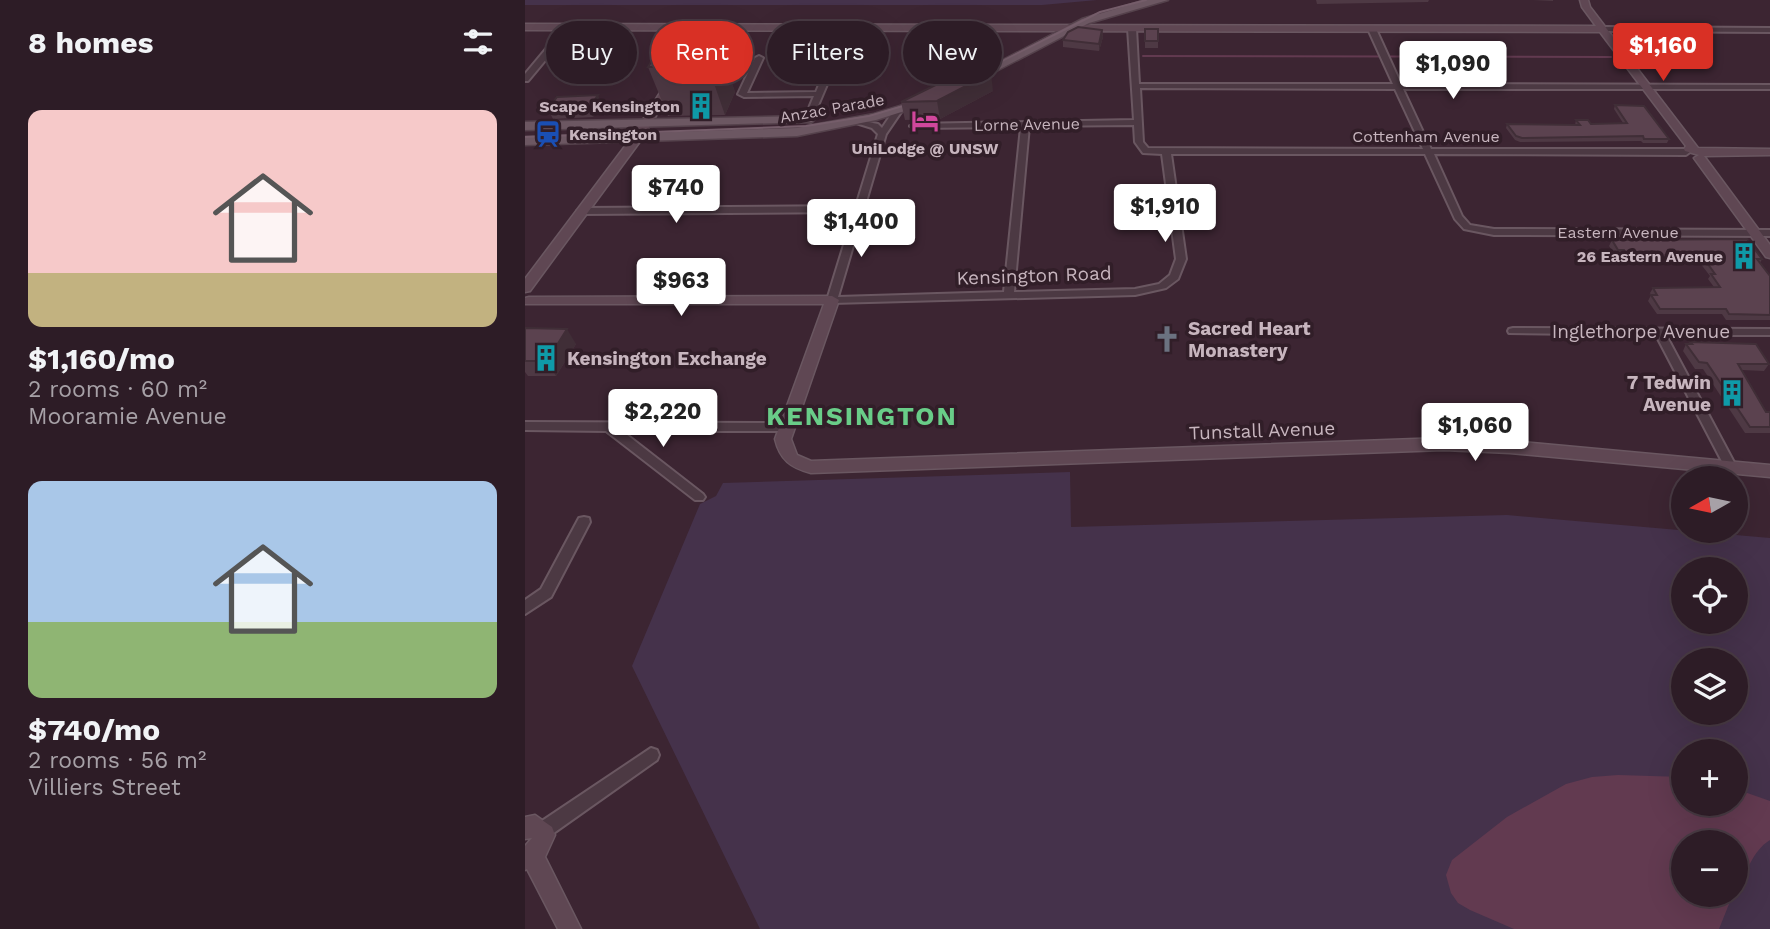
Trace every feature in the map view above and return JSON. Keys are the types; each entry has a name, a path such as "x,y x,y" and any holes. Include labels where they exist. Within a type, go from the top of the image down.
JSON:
{"main road":[{"path":"1122,0 1099,7 954,83 1117,8 1163,0"},
{"name":"Anzac Parade","path":"525,126 808,120 864,111 930,94 897,112 857,122 780,134 525,141"}],"street":[{"path":"1584,0 1770,254"},
{"path":"525,27 546,27"},
{"path":"889,28 1770,30"},
{"path":"637,29 767,30"},
{"path":"1132,29 1141,147 1146,150 1166,151"},
{"path":"1372,29 1458,216 1467,228"},
{"path":"525,79 546,54"},
{"path":"759,58 742,94 819,94"},
{"path":"526,297 582,211 637,138 671,84"},
{"path":"808,120 823,84"},
{"path":"1137,86 1770,87"},
{"path":"525,426 785,427 832,300 882,134 897,112"},
{"path":"857,122 875,126 882,134"},
{"name":"Lorne Avenue","path":"915,126 1139,122"},
{"path":"1009,295 1025,124"},
{"name":"Cottenham Avenue","path":"1166,151 1770,152"},
{"name":"Kensington Road","path":"526,297 832,300 1135,292 1162,286 1174,277 1178,269 1171,240 1174,220 1166,151"},
{"path":"582,211 860,209"},
{"name":"Eastern Avenue","path":"1467,228 1494,232 1770,233"},
{"name":"Inglethorpe Avenue","path":"1513,331 1770,332"},
{"path":"1660,333 1730,466"},
{"path":"609,427 699,497"},
{"name":"Tunstall Avenue","path":"785,427 783,439 788,457 797,464 828,469 1444,444 1510,447 1710,466"},
{"name":"Tunstall Avenue","path":"1748,469 1770,471"},
{"path":"525,608 546,593 584,522"},
{"path":"571,929 529,857 541,845 533,829 651,755"}],"shaded area":[{"path":"525,0 1097,0 1042,5 525,5"},
{"path":"1070,472 1071,527 1507,515 1671,529 1671,543 1748,543 1748,536 1770,538 1770,929 760,929 632,666 700,504 716,496 723,483"},
{"path":"1592,777 1671,777 1671,816 1748,816 1748,793 1770,801 1770,840 1754,856 1748,867 1748,830 1671,830 1671,907 1728,907 1719,929 1514,929 1458,903 1451,893 1446,875 1452,860 1507,817 1566,784"}],"building":[{"path":"1078,27 1102,30 1099,44 1063,40 1068,32"},
{"path":"1145,29 1158,29 1158,41 1145,41"},
{"path":"938,84 970,84 937,101 901,102"},
{"path":"598,95 589,108 548,109 557,97"},
{"path":"1615,105 1644,106 1669,139 1644,139 1643,136 1522,138 1516,136 1507,124 1580,125 1576,120 1588,120 1591,124 1627,123"},
{"path":"1747,239 1762,259 1757,259 1770,276 1770,315 1729,314 1726,309 1660,309 1651,295 1657,295 1653,288 1720,287 1711,274 1715,274 1700,253 1675,253 1666,255 1668,258 1629,258 1624,250 1618,250 1612,240"},
{"path":"525,328 567,329 547,361 525,361"},
{"path":"1690,342 1756,344 1769,364 1738,364 1766,412 1770,412 1770,427 1750,427 1707,363 1699,362 1686,344 1692,344"}],"waterway":[{"path":"1143,56 1611,57"}],"tram line":[{"path":"1002,61 1100,12 1146,0"},
{"path":"525,137 806,126 869,116 920,101"}],"place":[{"name":"Scape Kensington","path":"701,106"},
{"name":"UniLodge @ UNSW","path":"925,121"},
{"name":"Kensington","path":"548,134"},
{"name":"26 Eastern Avenue","path":"1744,256"},
{"name":"Sacred Heart Monastery","path":"1167,339"},
{"name":"Kensington Exchange","path":"546,358"},
{"name":"7 Tedwin Avenue","path":"1732,393"}],"district":[{"name":"KENSINGTON","path":"862,416"}]}
